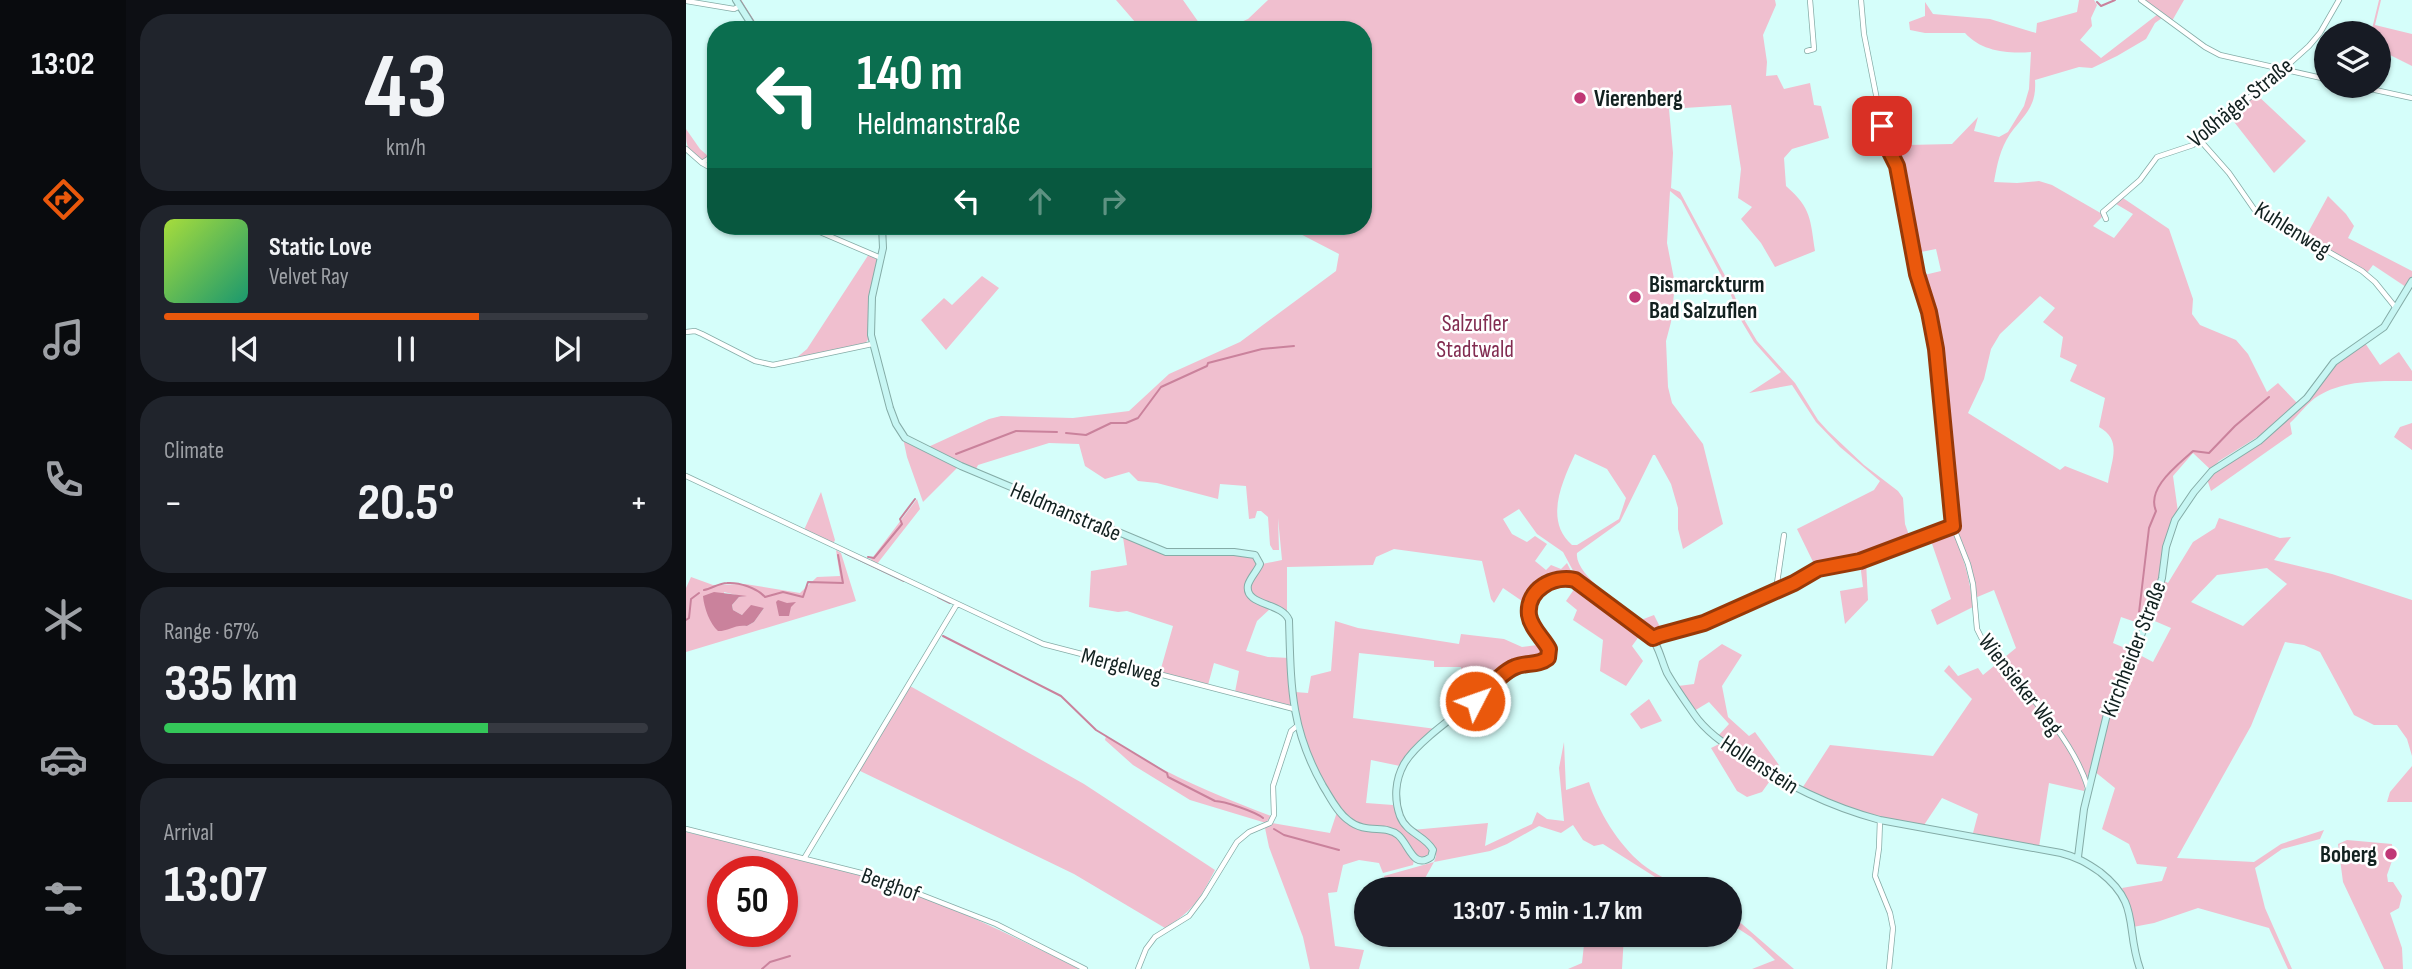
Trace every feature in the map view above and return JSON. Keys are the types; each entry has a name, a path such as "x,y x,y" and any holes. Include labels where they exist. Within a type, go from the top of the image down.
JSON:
{"main road":[{"path":"738,3 749,21"},
{"name":"Heldmanstraße","path":"884,235 870,318 872,344 896,424 902,434 910,442 1032,497 1166,552 1234,552 1255,555 1259,564 1249,583 1250,594 1256,601 1280,609 1286,613 1289,620 1294,709 1310,763 1345,819 1360,828 1393,832 1420,862 1432,857 1433,850 1429,843 1414,835 1404,824 1396,790 1401,771 1418,747 1509,670 1519,665 1539,663 1548,658 1549,649 1533,626 1529,615 1532,601 1544,584 1558,578 1567,578 1581,584 1653,638"},
{"name":"Kirchheider Straße","path":"2078,857 2088,788 2107,714 2160,589 2166,547 2179,513 2212,471 2259,441 2307,398 2334,362 2384,327 2412,281"},
{"name":"Hollenstein","path":"1653,638 1667,673 1707,729 1799,791 1857,814 1880,820 2078,857"},
{"path":"2078,857 2110,880 2126,899 2140,969"}],"street":[{"path":"1807,51 1814,49 1810,0"},
{"name":"Wiensieker Weg","path":"1861,0 1864,34 1886,144 1897,166 1917,274 1929,312 1936,349 1953,526 1973,584 1977,629 1981,639 2076,755 2088,788"},
{"path":"2141,0 2220,55 2314,76"},
{"name":"Voßhäger Straße","path":"2106,219 2103,212 2140,180 2157,157 2188,148 2219,117 2233,110 2282,69 2320,33 2339,0"},
{"path":"686,2 734,9 738,3"},
{"path":"2391,93 2412,98"},
{"name":"Kuhlenweg","path":"2199,139 2254,209 2361,271 2375,282 2397,308"},
{"path":"686,149 707,166"},
{"path":"702,163 707,160"},
{"path":"827,235 881,258"},
{"path":"686,332 695,331 755,361 773,365 872,344"},
{"name":"Mergelweg","path":"686,476 1043,644 1294,709"},
{"path":"1653,638 1704,623 1818,569 1860,561 1953,526"},
{"path":"1776,591 1784,535"},
{"path":"805,857 957,604"},
{"path":"1138,969 1146,949 1155,937 1189,916 1237,842 1249,832 1270,823 1274,815 1273,786 1291,731 1297,726"},
{"path":"1880,820 1875,876 1890,913 1892,928 1889,969"},
{"name":"Berghof","path":"686,829 873,876 996,924 1085,969"}],"green space":[{"path":"1116,0 1183,0 1198,21 1134,21"},
{"name":"Salzufler Stadtwald","path":"1268,0 1775,0 1776,5 1763,35 1766,76 1777,75 1784,89 1810,83 1814,105 1821,106 1829,138 1792,149 1784,158 1786,186 1805,208 1815,251 1775,267 1761,243 1741,219 1752,207 1738,198 1741,169 1731,105 1669,109 1673,153 1671,188 1680,192 1757,341 1795,383 1828,431 1903,498 1905,524 1910,538 1951,523 1962,554 1973,607 1937,625 1931,610 1951,599 1930,538 1866,562 1868,600 1845,624 1840,591 1863,587 1860,563 1816,568 1797,529 1874,490 1880,481 1840,447 1816,422 1792,385 1749,393 1781,372 1754,342 1681,200 1670,191 1667,243 1675,284 1666,341 1668,387 1672,403 1703,444 1723,524 1683,549 1678,529 1678,508 1671,484 1653,455 1620,522 1577,553 1583,571 1592,580 1641,620 1654,615 1663,633 1653,635 1577,578 1563,552 1537,534 1519,509 1503,519 1512,534 1527,542 1535,536 1547,544 1535,561 1546,570 1551,565 1561,569 1567,563 1573,575 1572,578 1550,579 1528,605 1503,588 1494,603 1482,561 1394,549 1376,557 1373,565 1287,567 1287,611 1254,597 1251,593 1251,586 1262,564 1282,560 1278,518 1279,550 1273,550 1270,545 1268,517 1257,511 1255,518 1249,519 1246,486 1220,484 1218,499 1157,483 1138,481 1129,472 1105,479 1085,466 1079,444 1049,443 978,465 976,469 926,448 1001,416 1073,418 1129,411 1169,374 1240,342 1336,271 1339,254 1302,235 1372,235 1372,21 1243,21","holes":["1575,454 1607,469 1626,498 1619,519 1577,545 1572,545 1559,525 1558,501"]},
{"path":"2079,0 2094,0 2097,5 2091,18 2092,26 2080,40 2101,58 2158,14 2162,18 2155,23 2146,39 2117,56 2092,68 2079,67 2035,80 2032,104 2004,145 1994,182 2039,181 2052,185 2104,215 2093,226 2114,238 2133,214 2116,204 2123,198 2169,229 2193,299 2192,314 2200,325 2236,340 2248,354 2267,392 2278,383 2298,404 2259,436 2219,461 2211,470 2193,453 2173,476 2178,512 2161,578 2144,625 2121,617 2113,643 2132,651 2105,713 2084,791 2049,783 2039,847 1973,833 1978,814 1942,798 1924,825 1861,811 1801,790 1830,745 1933,756 1972,699 1944,671 1949,665 1958,676 1978,668 1983,675 2016,648 1994,590 1975,598 1974,586 1954,525 1937,349 1920,276 1941,271 1936,249 1916,253 1898,166 1885,130 1902,132 1908,145 1952,144 1978,117 1974,131 1999,137 2008,132 2024,106 2029,89 2031,52 1995,50 1979,44 1965,33 1925,33 1910,30 1909,22 1925,16 1925,2 1933,14 1990,19 2036,33 2037,23 2077,12","holes":["2040,296 2055,308 2043,322 2063,337 2060,357 2077,365 2070,381 2105,398 2099,427 2111,438 2114,452 2108,483 2065,466 2060,470 1968,413 1984,379 1991,349 2000,334"]},
{"path":"2144,0 2184,0 2172,21"},
{"path":"2379,0 2381,0 2376,21"},
{"path":"2391,29 2412,34 2412,66 2391,56"},
{"path":"2255,93 2306,141 2274,173 2231,118 2215,129 2204,144 2201,139 2213,124"},
{"path":"686,129 707,158 702,161 690,151"},
{"path":"2328,196 2354,226 2348,238 2412,271 2412,277 2406,287 2373,265 2367,273 2305,238"},
{"path":"869,254 879,261 870,298 869,338 865,344 795,359 807,349"},
{"path":"982,276 999,288 946,350 921,320 944,298 952,305"},
{"path":"2365,343 2380,365 2399,352 2412,371 2412,381 2352,384 2340,386 2318,396 2290,423 2292,434 2211,491 2207,479 2267,437 2335,363"},
{"path":"2412,423 2412,450 2394,437 2400,427"},
{"path":"903,438 958,467 923,502 907,457"},
{"path":"821,492 835,540 833,544 804,530"},
{"path":"917,499 920,509 877,564 870,561"},
{"path":"2219,518 2280,538 2291,537 2274,560 2332,574 2412,600 2412,756 2407,739 2397,725 2374,725 2354,715 2320,652 2304,645 2285,642 2251,726 2177,858 2254,862 2281,844 2324,830 2320,839 2282,849 2255,868 2265,908 2292,969 2288,969 2269,928 2198,908 2133,927 2122,888 2162,881 2167,867 2137,864 2129,844 2102,829 2115,788 2094,771 2109,714 2136,653 2153,662 2171,628 2150,619 2164,581 2168,583 2193,542 2215,528","holes":["2267,568 2287,584 2243,626 2191,602 2217,575"]},
{"path":"1123,537 1166,553 1248,553 1257,560 1249,596 1271,608 1257,621 1246,651 1268,657 1289,658 1292,706 1235,692 1239,671 1214,663 1208,685 1160,672 1173,626 1127,611 1089,607 1091,571 1127,565"},
{"path":"836,550 841,553 856,601 686,652 686,588 691,577 713,585 745,584 800,593 817,577 840,576","holes":["724,592 744,597 739,597 732,605 733,610 742,615 750,609 764,608 754,622 747,626 739,624 728,628"]},
{"path":"1577,585 1643,631 1632,646 1643,661 1626,686 1600,671 1603,640 1573,620 1577,610 1566,601"},
{"path":"1335,621 1358,628 1459,644 1461,634 1504,639 1522,647 1545,644 1547,649 1544,660 1518,664 1464,707 1461,667 1434,667 1434,661 1359,653 1353,718 1436,729 1400,766 1371,760 1366,803 1393,805 1404,827 1428,846 1430,856 1425,859 1416,856 1403,837 1369,828 1347,818 1334,801 1305,744 1295,692 1308,693 1311,676 1331,671"},
{"path":"1722,644 1742,655 1722,686 1728,717 1749,736 1755,732 1779,765 1773,773 1718,736 1729,724 1709,702 1694,711 1678,686 1694,684 1699,661"},
{"path":"910,686 1084,784 1215,870 1195,903 1165,928 1074,874 858,770"},
{"path":"1649,699 1662,721 1641,729 1630,714"},
{"path":"1106,736 1186,781 1271,816 1266,823 1190,800 1133,765 1105,740"},
{"path":"1564,742 1566,790 1589,782 1603,815 1617,837 1633,856 1663,877 1655,877 1603,844 1594,846 1583,840 1573,825 1561,833 1539,826 1490,851 1434,862 1436,856 1431,841 1412,830 1488,823 1485,846 1532,824 1537,812 1547,819 1564,821 1559,768"},
{"path":"1721,743 1772,778 1762,792 1747,797 1737,791 1711,748"},
{"path":"2412,766 2412,802 2387,802 2390,792"},
{"path":"1337,812 1359,830 1389,832 1395,835 1414,860 1413,865 1383,873 1379,863 1359,860 1343,865 1337,892 1328,893 1335,946 1364,950 1359,969 1310,969 1303,937 1269,847 1265,828 1272,823 1330,833"},
{"path":"686,832 804,857 874,878 978,920 1079,969 686,969"},
{"path":"2347,840 2392,844 2393,858 2387,875 2388,882 2393,882 2402,896 2399,908 2390,913 2402,948 2403,969 2384,969 2343,882 2338,844"},
{"path":"1434,862 1426,877 1384,876"},
{"path":"1742,924 1794,969 1752,969 1775,960 1742,931"},
{"path":"1584,947 1623,947 1622,969 1568,969 1582,963"}],"shaded area":[{"path":"714,592 747,596 739,597 732,605 733,610 742,615 751,605 764,608 754,622 747,626 718,631 708,615 703,596"},
{"path":"776,602 796,602 791,607 789,616 779,616"}],"waterway":[{"path":"740,0 753,21"},
{"path":"2097,2 2101,6 2115,0"},
{"path":"1066,433 1086,435 1111,423 1126,423 1138,418 1161,387 1207,366 1208,363 1262,349 1294,346"},
{"path":"2138,621 2149,528 2156,511 2154,502 2159,486 2193,451 2209,453 2269,397"},
{"path":"956,454 1016,431 1057,432"},
{"path":"868,557 874,558 902,524 900,519 915,499"},
{"path":"845,553 904,581"},
{"path":"704,590 732,583 753,588 765,597 783,592 803,597 808,582 843,583 838,555"},
{"path":"686,620 689,618 691,599 699,593"},
{"path":"938,597 950,603"},
{"path":"943,636 1061,696 1096,730 1167,773 1168,777 1215,801 1240,807 1263,818"},
{"path":"1274,829 1284,835 1339,850"},
{"path":"762,969 770,962 790,956"}],"place":[{"name":"Vierenberg","path":"1580,98"},
{"name":"Bismarckturm Bad Salzuflen","path":"1635,297"},
{"name":"Boberg","path":"2391,854"}],"route":[{"path":"1475,701 1509,670 1519,665 1539,663 1548,658 1549,649 1533,626 1529,615 1536,593 1551,580 1575,580 1653,638 1704,623 1794,583 1818,569 1860,561 1953,526 1936,349 1929,312 1917,274 1897,166 1886,144 1882,126"}]}
